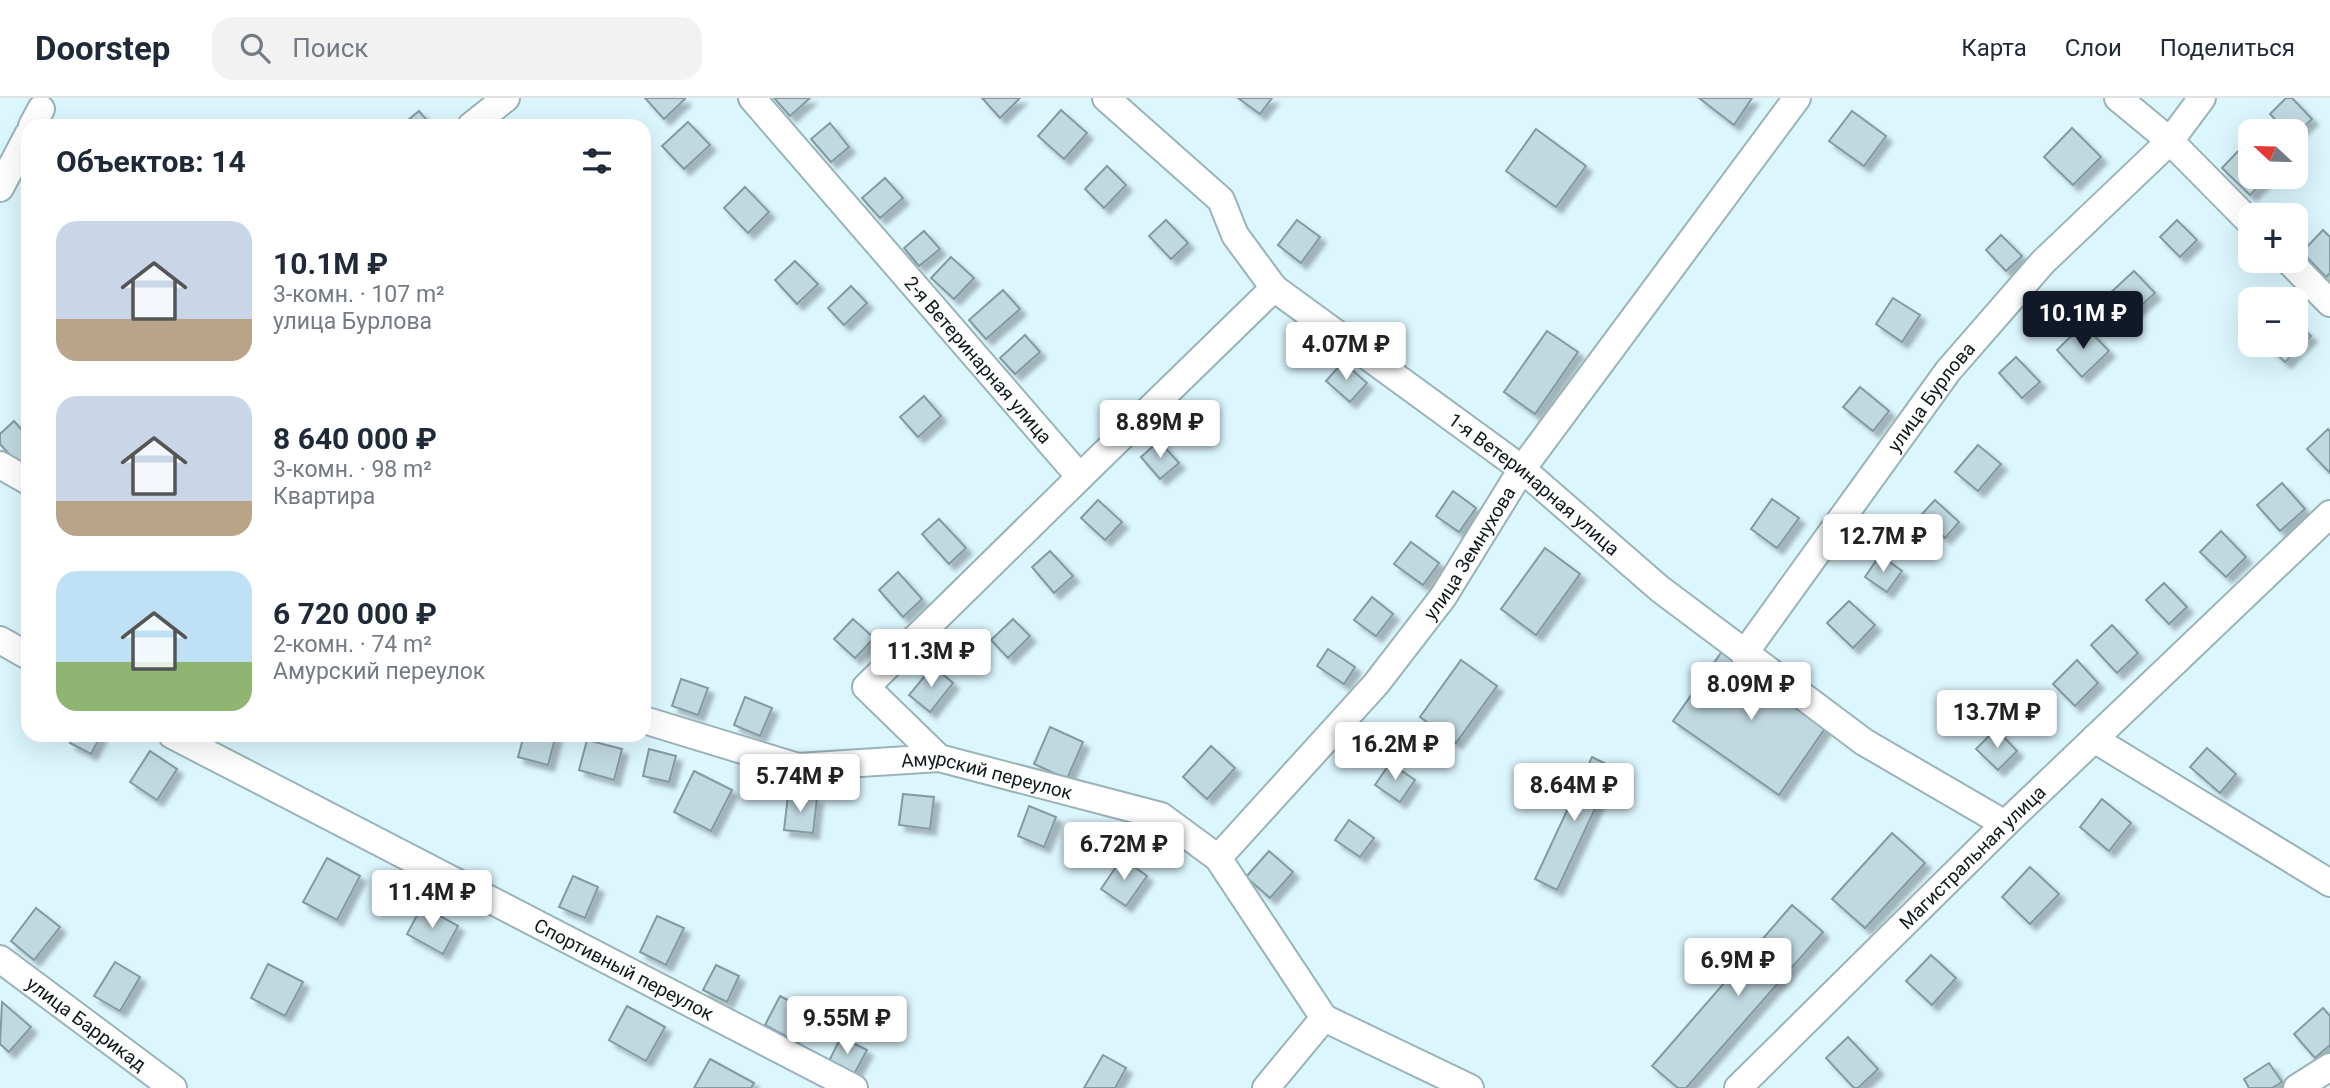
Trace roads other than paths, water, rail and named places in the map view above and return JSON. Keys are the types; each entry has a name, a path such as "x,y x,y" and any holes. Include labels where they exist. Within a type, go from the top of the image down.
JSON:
{"street":[{"path":"480,119 506,98"},
{"name":"2-я Ветеринарная улица","path":"752,98 1080,477"},
{"name":"1-я Ветеринарная улица","path":"1106,98 1222,200 1235,235 1274,288 1522,468 1660,589 1864,742 2005,824"},
{"name":"улица Земнухова","path":"1218,858 1376,684 1443,597 1522,468 1797,98"},
{"path":"2118,98 2171,141 2238,210"},
{"name":"улица Бурлова","path":"1744,654 1948,371 2043,262 2171,141 2202,98"},
{"path":"0,188 21,148"},
{"path":"2300,273 2330,303"},
{"path":"939,758 866,687 1274,288"},
{"path":"0,465 21,477"},
{"name":"Магистральная улица","path":"1738,1088 2005,824 2330,514"},
{"path":"0,640 21,652"},
{"name":"Амурский переулок","path":"651,722 797,767 939,758 1161,816 1218,858 1324,1018"},
{"path":"2094,739 2330,883"},
{"name":"Спортивный переулок","path":"186,742 854,1088"},
{"name":"улица Баррикад","path":"0,959 173,1088"},
{"path":"1266,1088 1324,1018 1470,1088"},
{"path":"2297,1088 2330,1067"}]}
